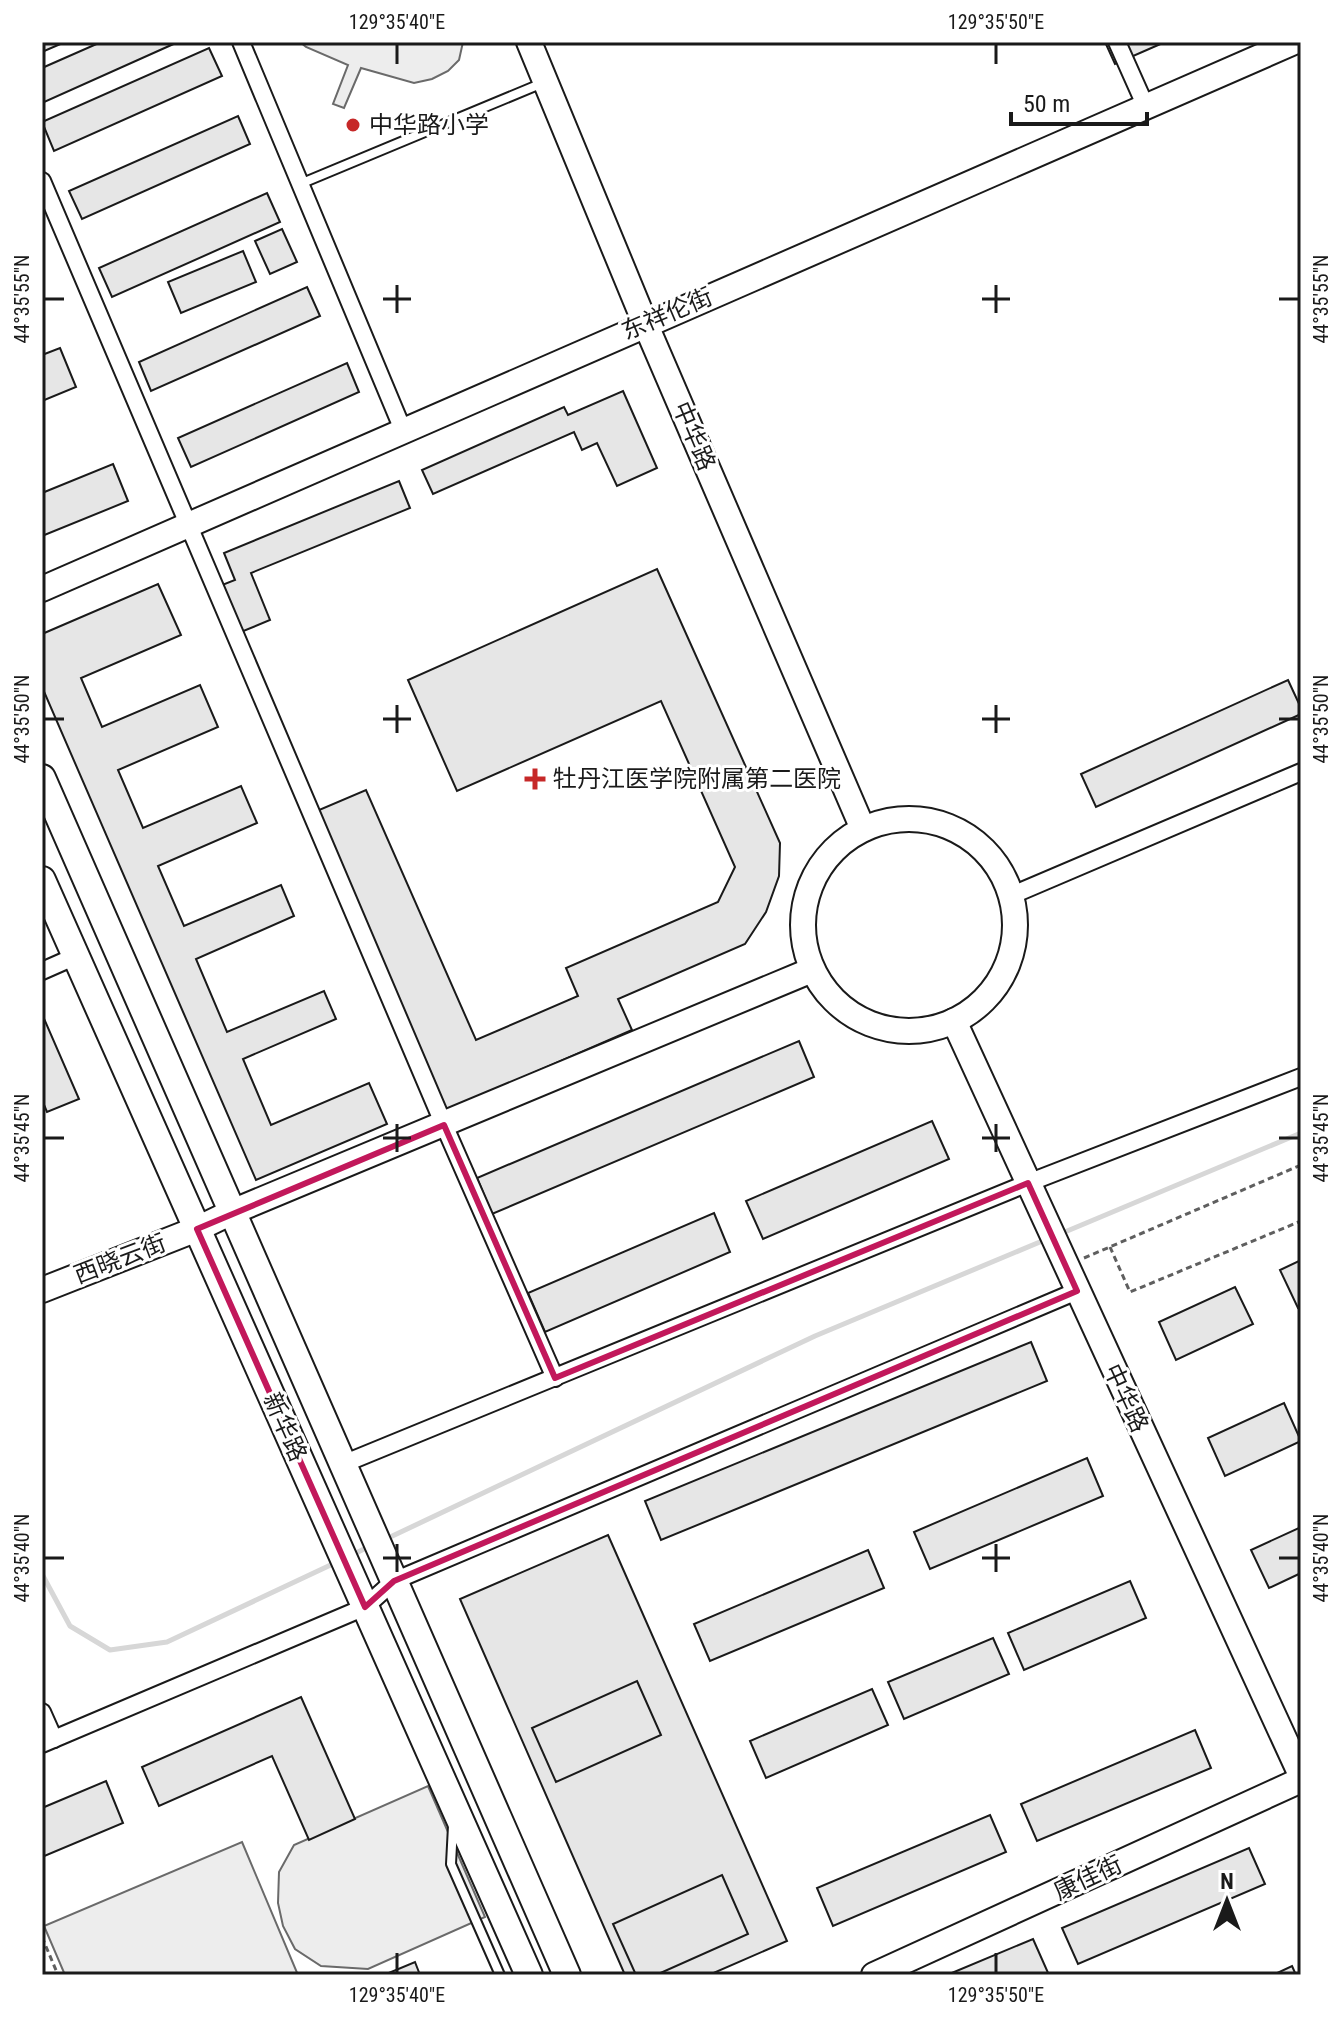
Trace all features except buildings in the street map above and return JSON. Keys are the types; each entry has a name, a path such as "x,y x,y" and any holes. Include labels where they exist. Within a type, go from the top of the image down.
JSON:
{"main road":[{"path":"42,778 567,1975"},
{"name":"新华路","path":"42,880 529,1975"}],"street":[{"path":"241,42 403,430"},
{"name":"中华路","path":"529,42 645,323 863,829"},
{"path":"1117,42 1146,107"},
{"name":"东祥伦街","path":"42,589 1294,42"},
{"path":"42,181 555,1378"},
{"path":"1010,896 1301,772"},
{"path":"897,819 932,821 964,834 990,857 1008,886 1010,896 1015,920 1012,951 1000,980 980,1004 954,1021 922,1031 889,1030 857,1018 831,998 812,970 803,938 804,905 811,884 815,874 836,848 863,829 897,819"},
{"path":"42,971 76,956"},
{"name":"西晓云街","path":"42,1290 197,1229 812,970"},
{"name":"中华路","path":"954,1021 1301,1778"},
{"path":"343,1464 1028,1183 1301,1077"},
{"path":"42,1712 48,1742 365,1607 394,1581 1077,1291"},
{"name":"康佳街","path":"874,1975 1301,1778"}],"lane":[{"path":"300,184 545,82"},
{"path":"453,1805 451,1864 500,1975"}],"path":[{"path":"1066,1266 1301,1165"},
{"path":"1110,1247 1130,1292 1301,1221"},
{"path":"42,1937 58,1975"}],"highlighted area":[{"path":"444,1125 555,1378 1028,1183 1077,1291 394,1581 365,1607 197,1229"}],"shaded area":[{"path":"300,42 463,42 459,60 448,71 432,79 414,83 361,68 344,108 333,104 348,65"},
{"path":"428,1786 485,1917 368,1969 321,1966 295,1949 283,1926 278,1903 279,1872 294,1845"},
{"path":"242,1842 298,1975 65,1975 44,1926"}],"waterway":[{"path":"1060,1234 1301,1133"},
{"path":"386,1539 815,1336 1047,1239"},
{"path":"350,1556 370,1546"},
{"path":"42,1574 70,1626 110,1650 167,1642 337,1562"}],"place":[{"name":"中华路小学","path":"353,125"},
{"name":"牡丹江医学院附属第二医院","path":"535,779"}]}
